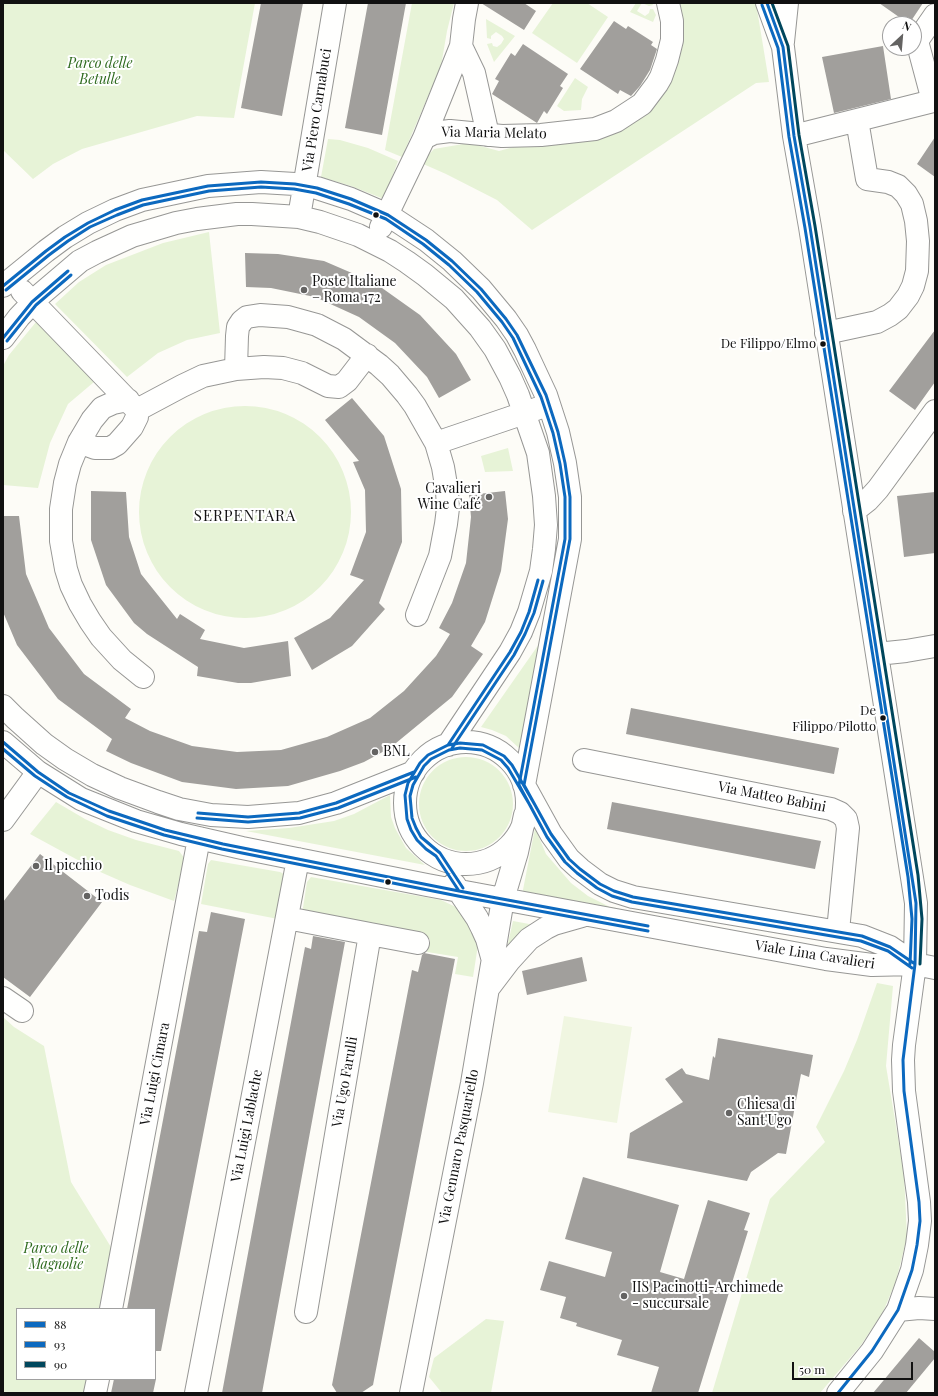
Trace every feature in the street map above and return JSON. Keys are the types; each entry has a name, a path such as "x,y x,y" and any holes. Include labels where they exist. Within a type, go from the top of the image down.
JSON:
{"street":[{"name":"Via Piero Carnabuci","path":"299,218 335,3"},
{"name":"Via Maria Melato","path":"373,242 388,215 424,138 461,46 467,3"},
{"name":"Via Maria Melato","path":"424,138 434,133 446,131 529,136 588,130 612,123 646,100 657,84 667,60 673,29 668,3"},
{"path":"767,3 783,47"},
{"path":"787,3 783,47 794,136 810,227 915,893 917,919 925,966 904,1045 906,1108 916,1172 920,1221 916,1255 898,1310 872,1351 838,1393"},
{"path":"794,136 934,101 917,41 935,15"},
{"path":"461,46 469,61 476,80 488,134"},
{"path":"826,333 877,322 890,315 898,309 908,296 915,281 917,271 918,242 916,221 912,204 906,194 898,186 888,182 867,179 858,120"},
{"path":"79,442 94,448 110,448 117,444 132,427 136,416 133,405 32,302 6,279 88,223 115,210 142,200 202,188 260,182 305,185 351,198 388,215 426,240 467,275 506,319 526,350 541,382 549,404 560,443 569,484 571,513 566,563 524,785"},
{"path":"3,338 32,302 80,262 114,244 146,232 197,219 237,214 299,218 320,222 373,242 390,251 425,275 454,299 480,328 495,349 510,377 525,412 538,453 546,524 541,571 529,612 521,632 506,659 448,745"},
{"path":"236,369 237,336 240,323 247,317 260,315 288,317 317,325 344,338 390,375 407,395 436,443 443,467 448,508 440,556 417,615"},
{"path":"143,677 122,660 94,627 80,604 69,577 61,541 61,508 67,474 79,442 92,420 102,408 113,403 133,405 182,386 203,376 236,369 264,367 283,368 302,373 322,384 339,387 347,381 367,355"},
{"path":"436,443 549,404"},
{"path":"854,511 868,500 878,489 935,411"},
{"path":"877,654 935,646"},
{"path":"7,716 56,754 92,775 120,788 158,802 211,815 248,817 299,813 336,803 414,772"},
{"name":"Viale Lina Cavalieri","path":"3,742 38,772 70,793 96,806 136,821 199,838 459,891 855,964 925,966"},
{"path":"472,743 483,745 494,750 504,756 512,765 519,774 524,785 526,795 525,815 522,826 513,841 501,853 491,859 480,862 457,864 446,861 426,849 417,840 407,819 405,795 408,783 414,772 428,755 448,745 472,743"},
{"name":"Via Matteo Babini","path":"584,760 831,808 840,813 846,819 848,828 838,931"},
{"path":"3,820 38,772"},
{"name":"Viale Lina Cavalieri","path":"524,785 551,834 569,859 587,875 614,892 633,897 862,936 890,947 925,966"},
{"name":"Via Gennaro Pasquariello","path":"411,1393 472,1083 503,899 517,852 525,815"},
{"name":"Via Luigi Cimara","path":"111,1308 199,838"},
{"path":"436,856 482,928 487,939 492,960"},
{"name":"Via Luigi Lablache","path":"196,1393 298,859"},
{"path":"488,989 509,961 529,939 554,924 588,915"},
{"path":"287,918 418,943"},
{"name":"Via Ugo Farulli","path":"306,1312 370,934"},
{"path":"3,998 22,1011"},
{"path":"898,1310 920,1308 935,1309"},
{"path":"95,1393 98,1380"}],"green space":[{"name":"Parco delle Betulle","path":"3,3 255,3 234,118 197,116 82,149 53,164 33,179 3,150"},
{"path":"412,3 454,3 441,66 402,157 385,150"},
{"path":"553,3 587,3 608,17 577,63 532,33"},
{"path":"636,3 642,3 637,11 645,16 649,13 650,9 653,9 656,15 653,22 630,12"},
{"path":"642,3 652,3 653,5 649,6"},
{"path":"677,3 756,3 769,82 756,83 532,230 497,200 421,163 434,149 469,143 499,151 643,112"},
{"path":"486,19 515,36 494,62 487,44 492,43 493,46 497,47 504,39 496,32 491,36 491,39 487,38"},
{"path":"575,78 588,87 582,99 581,110 564,111 557,106"},
{"path":"328,139 340,140 368,148 398,161 384,199 351,186 321,177"},
{"path":"209,232 220,333 187,340 158,353 127,377 55,304 79,282 106,265 163,243"},
{"path":"36,322 94,382 68,404 50,443 38,488 3,485 3,366 9,355"},
{"path":"235,406 255,406 276,410 295,418 320,437 333,453 343,471 349,491 351,512 349,533 343,553 333,571 320,587 295,606 276,614 255,618 235,618 214,614 195,606 178,594 163,579 151,562 143,543 139,522 139,502 143,481 151,462 163,445 178,430 195,418 214,410"},
{"path":"508,448 513,471 485,472 481,456"},
{"path":"539,644 520,749 506,736 481,727"},
{"path":"466,757 484,760 499,771 510,786 513,804 510,822 499,837 484,848 466,851 448,848 433,837 422,822 419,804 422,786 433,771 448,760"},
{"path":"390,795 391,817 395,828 406,848 425,865 246,831 289,828 334,821 354,814"},
{"path":"56,802 85,819 108,830 136,840 179,851 185,859 174,901 130,885 98,871 30,834"},
{"path":"535,828 546,854 571,883 588,896 610,907 616,908 615,913 522,895"},
{"path":"211,860 280,872 284,874 285,876 278,919 201,904 208,864"},
{"path":"311,877 441,900 460,909 465,913 478,945 473,977 455,974 458,957 427,952 430,939 302,914 307,882"},
{"path":"513,921 540,926 505,957"},
{"path":"877,983 893,986 886,1066 904,1174 907,1237 896,1281 883,1312 861,1345 820,1393 712,1393 770,1199 825,1142 816,1127 844,1071 857,1040"},
{"path":"564,1016 632,1027 617,1123 548,1112"},
{"name":"Parco delle Magnolie","path":"3,1017 14,1027 44,1046 71,1182 114,1252 103,1308 16,1308 16,1380 90,1380 88,1393 3,1393"},
{"path":"486,1319 504,1321 491,1393 442,1393 429,1377 434,1358"}],"building":[{"path":"261,3 303,3 282,116 241,108"},
{"path":"368,3 406,3 382,135 345,128"},
{"path":"481,3 524,3 536,11 524,30"},
{"path":"879,3 923,3 914,16 898,16"},
{"path":"614,21 626,29 628,26 653,42 651,45 657,49 650,70 640,86 631,96 620,90 618,94 580,69"},
{"path":"523,44 568,74 560,86 563,88 547,114 544,111 537,123 492,94 499,81 495,79 511,53 515,56"},
{"path":"882,46 882,56 885,56 891,99 834,113 822,57"},
{"path":"935,137 935,177 917,164"},
{"path":"245,253 278,254 324,261 375,283 420,315 456,354 471,380 439,398 427,377 395,343 359,317 315,297 271,288 246,287"},
{"path":"935,330 935,382 915,410 889,391"},
{"path":"352,398 384,436 401,489 402,542 379,603 385,609 352,646 312,670 294,638 330,618 364,580 350,575 366,532 365,490 353,462 359,461 325,420"},
{"path":"91,491 126,492 129,537 141,574 177,619 180,614 205,630 200,639 244,648 288,641 291,676 251,683 238,683 197,676 198,667 147,634 134,623 106,585 91,540"},
{"path":"505,491 508,519 501,571 485,622 471,646 483,654 452,697 390,748 364,762 340,771 288,786 236,789 182,782 131,763 106,751 112,739 58,699 17,645 3,612 3,516 19,516 26,574 49,628 84,674 131,709 125,718 150,731 192,746 237,752 281,750 327,737 370,718 404,691 436,656 450,634 439,628 452,603 466,563 471,517 469,495"},
{"path":"935,492 935,553 904,557 897,496"},
{"path":"631,708 839,748 834,774 626,734"},
{"path":"612,802 821,841 815,869 607,829"},
{"path":"40,854 102,902 30,997 3,977 3,902"},
{"path":"211,912 245,919 161,1351 156,1351 156,1308 127,1308 199,931 207,932"},
{"path":"313,936 345,942 262,1393 222,1393 305,947 311,949"},
{"path":"424,953 455,959 373,1385 361,1393 337,1393 332,1385 412,970 418,972 422,955"},
{"path":"582,957 587,981 527,995 522,971"},
{"name":"Chiesa di Sant'Ugo","path":"718,1038 813,1055 809,1077 801,1074 786,1154 778,1153 751,1172 747,1181 627,1158 630,1133 683,1102 665,1079 682,1068 686,1074 709,1080 713,1056 715,1058"},
{"name":"IIS Pacinotti-Archimede - succursale","path":"583,1177 679,1205 660,1272 684,1279 708,1200 750,1213 744,1230 748,1231 698,1393 651,1393 659,1367 617,1355 622,1340 576,1326 577,1323 560,1318 566,1297 540,1290 549,1261 605,1277 612,1252 565,1239"},
{"path":"919,1338 935,1352 935,1358 906,1393 873,1393"},
{"path":"114,1380 156,1380 153,1393 111,1393"}],"transit line":[{"name":"88","path":"767,3 783,47 794,136 810,227 916,903 915,964 903,1060 904,1091 919,1202 920,1221 917,1245 912,1270 898,1310 872,1351 838,1393"},
{"name":"90","path":"772,3 788,46 799,135 815,226 918,875 922,919 920,964"},
{"name":"93","path":"762,5 778,48 789,137 805,228 908,877 912,919 910,964"},
{"name":"88","path":"3,286 46,251 88,223 115,210 142,200 208,186 261,182 295,184 317,188 351,199 388,215 426,240 452,261 481,289 517,335 546,395 558,432 565,463 570,497 570,539 524,785 551,834 569,859 580,869 600,884 614,891 633,897 862,936 890,947 915,964"},
{"name":"93","path":"6,290 49,255 90,227 143,205 209,191 261,187 294,189 316,193 386,219 423,244 449,265 477,292 513,338 541,397 553,433 560,464 565,497 565,539 519,785 547,837 565,862 577,873 597,888 612,896 632,902 861,941 888,951 912,968"},
{"name":"88","path":"3,338 32,302 68,271"},
{"name":"93","path":"7,341 36,305 71,275"},
{"name":"88","path":"448,745 510,652 521,632 529,612 538,580"},
{"name":"93","path":"452,748 514,655 534,613 543,581"},
{"name":"88","path":"3,742 38,772 69,793 109,811 165,830 223,844 298,859 648,926"},
{"name":"88","path":"459,891 436,856 417,840 407,819 405,795 408,783 420,763 428,755 448,745 460,743 483,745 504,756 512,765 535,805"},
{"name":"93","path":"463,888 440,853 421,837 412,818 410,796 413,785 424,766 431,759 449,750 460,748 482,750 501,760 508,768 531,807"},
{"name":"93","path":"3,749 35,776 67,797 107,816 164,835 222,849 458,896 648,931"},
{"name":"88","path":"198,813 248,817 299,813 336,803 414,772"},
{"name":"93","path":"197,818 248,822 300,818 338,808 416,777"}],"place":[{"name":"Poste Italiane – Roma 172","path":"304,290"},
{"name":"De Filippo/Elmo","path":"823,344"},
{"name":"Cavalieri Wine Café","path":"489,497"},
{"name":"De Filippo/Pilotto","path":"883,718"},
{"name":"BNL","path":"375,752"},
{"name":"Il picchio","path":"36,866"},
{"name":"Todis","path":"87,896"},
{"name":"Chiesa di Sant'Ugo","path":"729,1113"},
{"name":"IIS Pacinotti-Archimede - succursale","path":"624,1296"}],"district":[{"name":"SERPENTARA","path":"245,516"}]}
